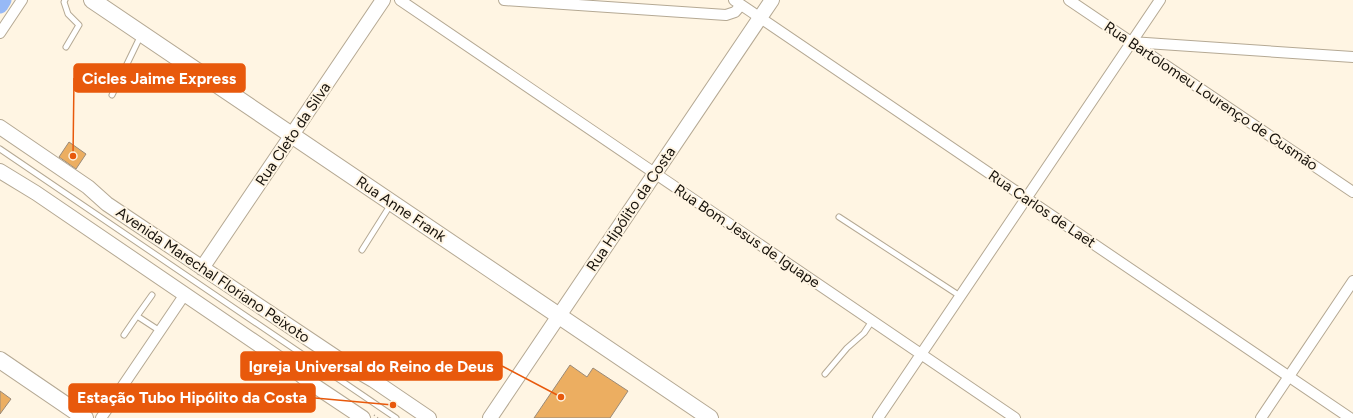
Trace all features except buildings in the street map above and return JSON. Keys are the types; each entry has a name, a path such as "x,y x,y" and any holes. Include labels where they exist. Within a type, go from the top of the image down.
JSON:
{"main road":[{"name":"Rua Anne Frank","path":"92,0 710,418"},
{"path":"0,360 85,418"}],"street":[{"path":"0,33 22,0"},
{"name":"Rua Cleto da Silva","path":"202,268 383,0"},
{"name":"Rua Bom Jesus de Iguape","path":"400,0 1015,418"},
{"path":"504,0 726,16 736,12 737,2"},
{"name":"Rua Hipólito da Costa","path":"490,418 772,0"},
{"name":"Rua Bartolomeu Lourenço de Gusmão","path":"1069,0 1353,192"},
{"path":"878,418 1160,0"},
{"name":"Rua Carlos de Laet","path":"737,2 1350,418"},
{"path":"1131,42 1353,57"},
{"name":"Avenida Marechal Floriano Peixoto","path":"0,128 88,187 107,204 429,418"},
{"name":"Avenida Marechal Floriano Peixoto","path":"0,171 36,193 185,294 363,418"},
{"path":"1260,418 1353,281"},
{"path":"101,418 185,294"}],"lane":[{"path":"65,0 64,2 68,14 79,25 66,47"},
{"path":"112,95 142,34"},
{"path":"0,149 396,418"},
{"path":"362,250 392,203"},
{"path":"839,217 960,296"},
{"path":"124,335 152,295"},
{"path":"137,316 160,330"},
{"path":"825,374 847,348 860,338 872,321"}],"waterway":[{"path":"0,5 3,0"}],"place":[{"name":"Cicles Jaime Express","path":"73,156"},
{"name":"Igreja Universal do Reino de Deus","path":"561,397"},
{"name":"Estação Tubo Hipólito da Costa","path":"393,405"}]}
